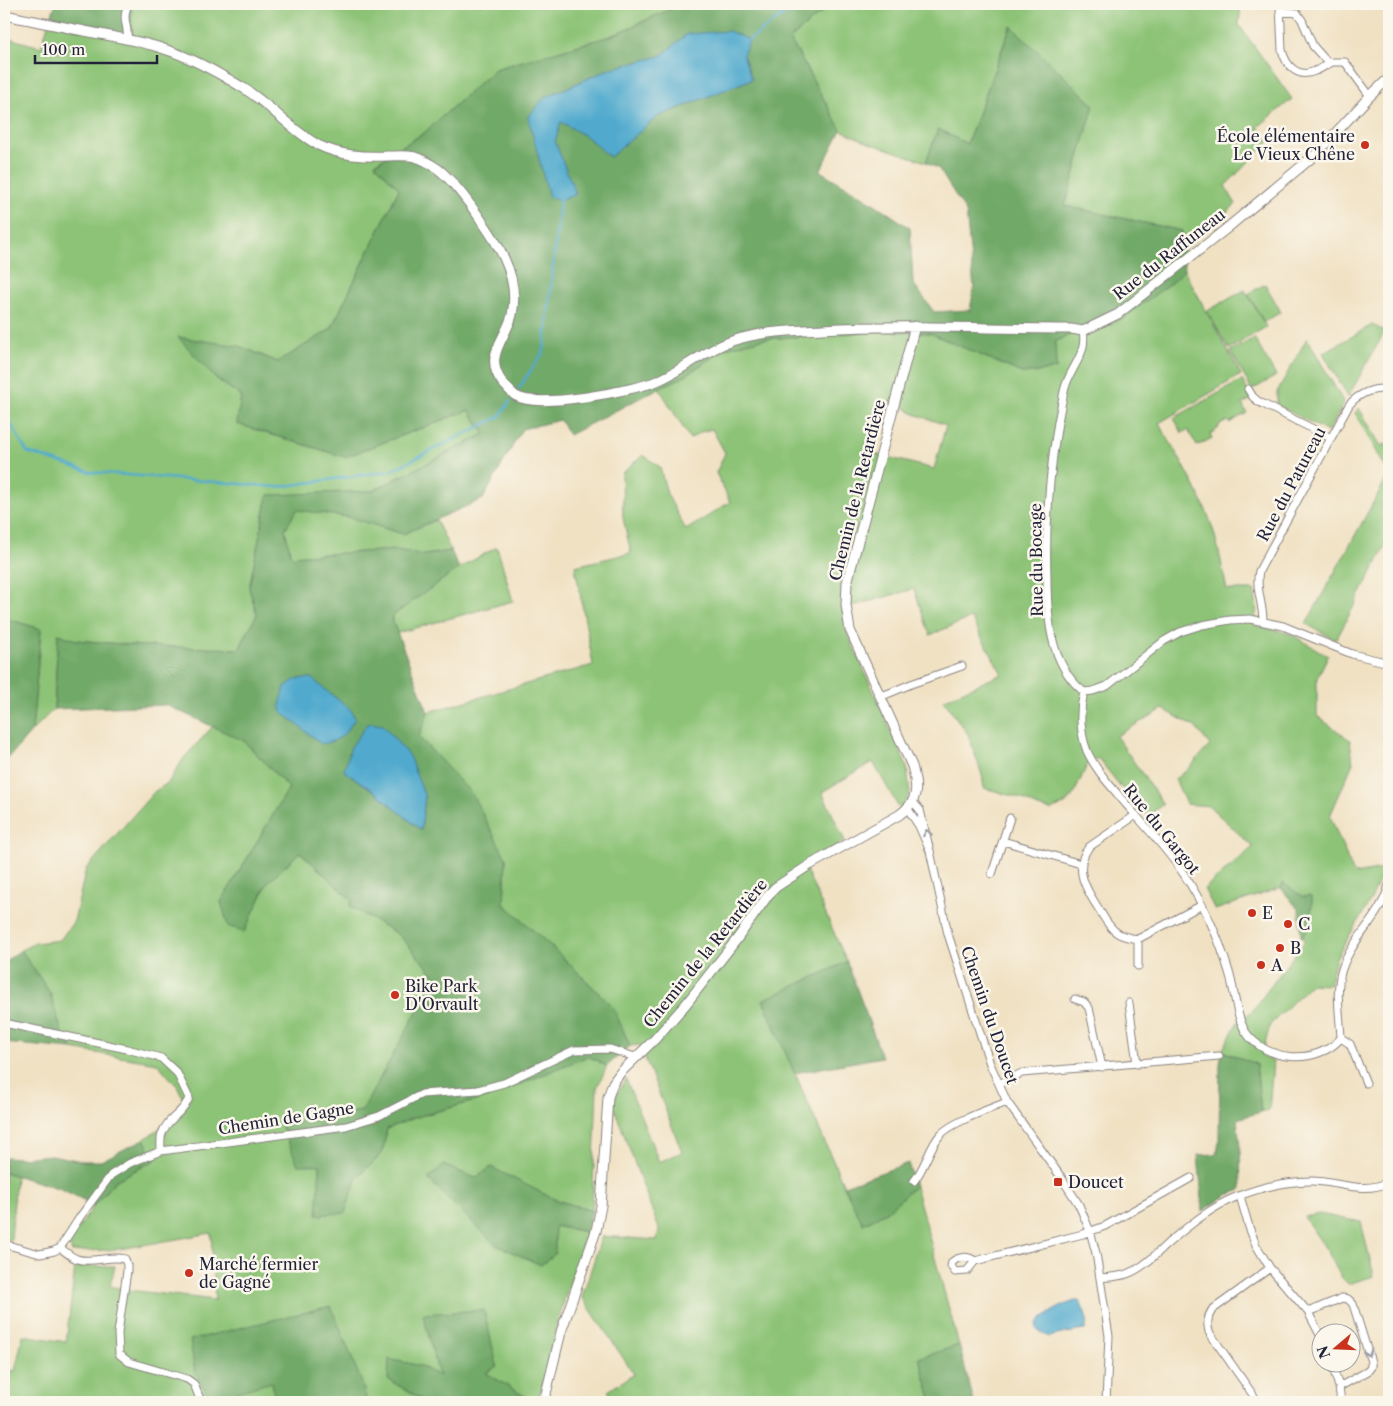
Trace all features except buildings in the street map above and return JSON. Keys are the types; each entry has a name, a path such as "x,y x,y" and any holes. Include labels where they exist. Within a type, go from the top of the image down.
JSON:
{"street":[{"path":"127,39 128,34 124,25 125,11 128,4"},
{"path":"1329,64 1313,46 1297,13 1280,7 1283,57 1291,69 1297,72 1311,73 1329,64 1345,62 1370,96"},
{"path":"4,15 163,48 183,56 241,86 306,137 328,149 352,156 417,158 437,168 448,178 477,215 503,255 512,284 513,302 512,316 497,348 495,368 499,378 516,396 529,400 549,401 648,385 728,343 759,333 866,326 1070,329 1083,331"},
{"name":"Rue du Raffuneau","path":"1083,331 1118,314 1255,205 1315,155 1389,78"},
{"name":"Chemin de la Retardière","path":"544,1402 561,1332 596,1231 601,1206 608,1097 613,1084 620,1073 655,1039 686,1004 776,887 910,805 916,796 912,766 850,630 846,605 847,583 915,326"},
{"name":"Rue du Bocage","path":"1083,331 1085,340 1084,350 1066,383 1058,419 1050,480 1046,539 1047,601 1055,648 1063,667 1074,684 1084,692"},
{"name":"Rue du Patureau","path":"1263,620 1257,580 1259,571 1349,405 1353,400 1374,390 1383,388 1389,390"},
{"path":"1248,389 1259,402 1331,438"},
{"path":"1084,692 1108,686 1164,641 1180,632 1202,625 1230,620 1263,620 1293,629 1352,654 1389,663"},
{"path":"880,697 962,666"},
{"name":"Rue du Gargot","path":"1084,692 1081,703 1081,717 1087,750 1099,770 1184,874 1202,905 1217,937 1230,973 1238,1012 1246,1032 1253,1040 1276,1055 1291,1057 1324,1051 1335,1045 1341,1038"},
{"name":"Chemin du Doucet","path":"910,805 930,851 948,934 990,1064 1007,1102 1074,1198 1090,1232 1100,1278 1109,1336 1106,1402"},
{"path":"1136,815 1089,848 1081,864 1086,889 1111,928 1118,934 1138,939 1202,905"},
{"path":"992,874 1010,818"},
{"path":"1003,841 1081,864"},
{"path":"1366,1083 1350,1044 1341,1038 1339,982 1346,958 1371,923 1389,887"},
{"path":"1138,939 1138,966"},
{"path":"1075,999 1084,1002 1089,1008 1102,1067"},
{"path":"1129,1003 1137,1064"},
{"path":"4,1023 161,1058 177,1074 189,1098 186,1105 164,1129 161,1136 162,1151"},
{"name":"Chemin de Gagne","path":"60,1248 111,1175 130,1163 162,1151 346,1126 379,1116 422,1094 478,1090 504,1083 574,1050 610,1048 635,1057"},
{"path":"999,1084 1022,1073 1219,1056"},
{"path":"914,1181 940,1135 949,1128 1007,1102"},
{"path":"975,1261 1090,1232 1190,1178"},
{"path":"1100,1278 1128,1274 1208,1213 1240,1196 1271,1187 1299,1182 1318,1181 1360,1188 1372,1188 1389,1182"},
{"path":"1240,1196 1252,1236 1270,1268 1308,1312 1314,1324"},
{"path":"4,1244 40,1254 60,1248 77,1259 96,1260 115,1257 124,1259 127,1271 118,1333 119,1354 129,1362 187,1379 194,1384 201,1402"},
{"path":"1258,1402 1209,1332 1207,1324 1208,1316 1212,1310 1270,1268"},
{"path":"1308,1312 1342,1298 1348,1299 1353,1304 1371,1367 1368,1371 1339,1387"},
{"path":"1335,1374 1341,1402"}],"green space":[{"path":"56,4 133,4 131,11 132,36 75,29 49,21"},
{"path":"133,4 681,4 611,36 495,69 424,133 375,163 399,189 331,329 278,362 239,346 215,378 241,396 237,424 345,457 469,410 485,434 372,491 268,496 249,588 257,614 239,649 143,646 76,640 58,634 54,709 32,731 41,629 4,618 4,37 41,47 49,21 132,36 131,11"},
{"path":"681,4 831,4 790,39 841,130 820,171 872,202 910,228 913,283 934,312 970,310 974,288 966,212 939,169 926,162 938,129 967,144 1011,26 1094,105 1065,206 1182,231 1184,270 1172,282 1122,319 1097,330 1073,333 1055,342 1056,369 1024,374 930,333 881,331 763,339 725,348 685,376 569,435 560,420 522,429 483,499 403,534 348,517 297,510 285,529 291,556 397,550 424,555 451,551 459,568 391,617 428,712 419,737 472,794 506,858 504,904 553,948 613,1007 630,1046 607,1066 588,1056 489,1097 413,1118 387,1129 382,1154 357,1177 345,1213 317,1215 320,1165 298,1165 281,1125 362,1111 436,977 399,935 350,906 352,900 300,852 268,882 244,932 228,926 221,902 289,788 244,741 166,705 54,709 58,634 76,640 143,646 239,649 257,614 249,588 268,495 372,491 485,434 469,410 345,457 237,424 241,396 215,378 178,337 239,346 278,362 331,329 399,189 375,164 424,133 495,69 611,36","holes":["687,34 743,55 752,79 657,117 610,157 587,137 561,121 555,142 544,98 609,69 661,56","345,771 425,797 421,830 374,791"]},
{"path":"831,4 1241,4 1239,25 1292,99 1258,127 1269,141 1225,186 1236,204 1184,250 1182,231 1065,206 1094,105 1010,27 967,144 938,129 926,162 869,143 841,130 790,39"},
{"path":"1184,270 1241,375 1159,423 1189,475 1209,518 1227,590 1254,590 1257,608 1254,625 1291,634 1328,656 1317,678 1317,716 1350,740 1353,763 1330,816 1354,874 1384,869 1371,900 1336,958 1329,985 1311,984 1270,1025 1262,1055 1273,1062 1269,1110 1261,1112 1256,1064 1222,1051 1237,1023 1252,1011 1304,942 1301,909 1283,887 1215,910 1204,889 1253,847 1209,806 1186,804 1175,779 1186,771 1210,745 1195,727 1163,709 1116,736 1163,804 1148,816 1121,787 1098,758 1087,765 1074,794 1065,804 1051,810 1038,807 1020,798 984,788 982,775 968,734 943,700 1002,674 971,618 930,635 914,589 842,609 846,630 907,767 910,793 900,810 873,762 822,792 845,841 804,865 847,962 763,1000 844,1186 863,1224 886,1212 915,1186 959,1345 919,1358 932,1402 608,1402 613,1399 608,1391 634,1374 582,1297 602,1236 657,1240 659,1229 612,1102 626,1079 659,1162 682,1152 640,1045 630,1046 613,1007 553,948 504,904 506,858 419,737 428,712 593,665 575,566 631,553 623,518 622,473 643,455 660,467 667,494 686,530 730,502 716,473 725,453 712,429 701,432 690,439 659,388 685,376 725,348 763,339 881,331 930,333 1024,374 1056,369 1055,342 1172,282","holes":["889,402 900,404 914,414 946,425 934,469 875,454"]},
{"path":"1265,284 1281,312 1264,322 1248,294"},
{"path":"1245,290 1266,327 1229,349 1207,311"},
{"path":"1372,325 1385,331 1348,397 1323,353"},
{"path":"1254,338 1276,376 1252,390 1230,351"},
{"path":"1307,338 1344,403 1328,432 1277,405 1277,392"},
{"path":"1242,380 1252,399 1242,404 1247,413 1229,423 1227,421 1218,426 1219,428 1210,434 1212,438 1197,446 1188,430 1182,433 1174,418"},
{"path":"1359,408 1381,446 1385,444 1389,447 1388,472 1355,413"},
{"path":"1389,474 1389,540 1336,640 1306,624"},
{"path":"297,509 348,517 403,534 436,520 451,551 424,555 397,550 290,556 285,529"},
{"path":"497,547 513,601 397,633 391,616 459,568"},
{"path":"4,618 41,629 32,731 4,763"},
{"path":"213,726 244,741 289,788 221,902 244,932 268,882 300,852 352,900 350,906 399,935 436,977 362,1111 281,1125 320,1165 345,1213 357,1177 382,1154 387,1129 413,1118 489,1097 588,1056 607,1066 597,1088 592,1211 476,1179 443,1165 555,1254 554,1226 586,1232 559,1317 538,1402 534,1402 486,1373 434,1352 440,1377 421,1366 388,1379 425,1402 4,1402 4,1370 15,1371 23,1335 66,1342 75,1267 115,1266 110,1286 128,1290 215,1300 211,1233 120,1249 72,1252 69,1243 94,1205 115,1181 155,1160 144,1139 156,1132 185,1101 177,1086 157,1063 72,1049 62,1033 50,993 21,950 35,943 60,940 74,921 86,869 155,791 168,783 184,758"},
{"path":"1283,883 1303,897 1309,896 1312,898 1309,924 1301,938 1299,910 1281,888"},
{"path":"21,950 50,993 62,1033 72,1049 4,1043 4,962"},
{"path":"847,962 882,1057 794,1073 763,1000"},
{"path":"1222,1051 1256,1064 1261,1112 1237,1119 1241,1190 1227,1195 1203,1211 1198,1155 1217,1154"},
{"path":"144,1139 155,1160 115,1181 94,1205 61,1189 4,1172 4,1157 21,1158 51,1155 82,1161 101,1161"},
{"path":"908,1163 915,1186 886,1212 863,1224 844,1186"},
{"path":"443,1165 476,1178 491,1167 556,1200 592,1211 586,1232 555,1226 555,1254 541,1265 496,1245 428,1179"},
{"path":"4,1172 16,1176 11,1240 4,1239"},
{"path":"1319,1214 1361,1222 1374,1276 1348,1284 1341,1277 1328,1252 1304,1217"},
{"path":"331,1306 362,1383 367,1401 275,1402 272,1382 210,1400 195,1372 190,1340"},
{"path":"484,1310 497,1366 486,1373 534,1402 479,1402 470,1396 468,1402 425,1402 388,1379 389,1359 421,1366 439,1376 423,1314"},
{"path":"959,1345 974,1402 932,1402 919,1358"}],"water":[{"path":"729,31 749,40 743,55 752,79 657,117 610,157 587,137 561,122 555,142 576,194 560,201 549,197 528,117 544,98 609,69 661,56 687,34"},
{"path":"311,678 351,710 355,719 348,730 338,739 321,744 282,712 280,705 285,687 296,679"},
{"path":"368,723 383,725 409,756 425,797 421,830 374,791 344,771 351,747"},
{"path":"1075,1301 1079,1301 1085,1311 1087,1323 1085,1330 1049,1337 1038,1331 1037,1324 1043,1317"}],"waterway":[{"path":"749,40 798,4"},
{"path":"519,388 544,351 560,201"},
{"path":"4,412 27,452 90,472 278,487 390,471 499,417 510,401"}],"place":[{"name":"École élémentaire Le Vieux Chêne","path":"1365,145"},
{"name":"E","path":"1252,913"},
{"name":"C","path":"1288,924"},
{"name":"B","path":"1280,948"},
{"name":"A","path":"1261,965"},
{"name":"Bike Park D'Orvault","path":"395,995"},
{"name":"Doucet","path":"1058,1182"},
{"name":"Marché fermier de Gagné","path":"189,1273"}]}
